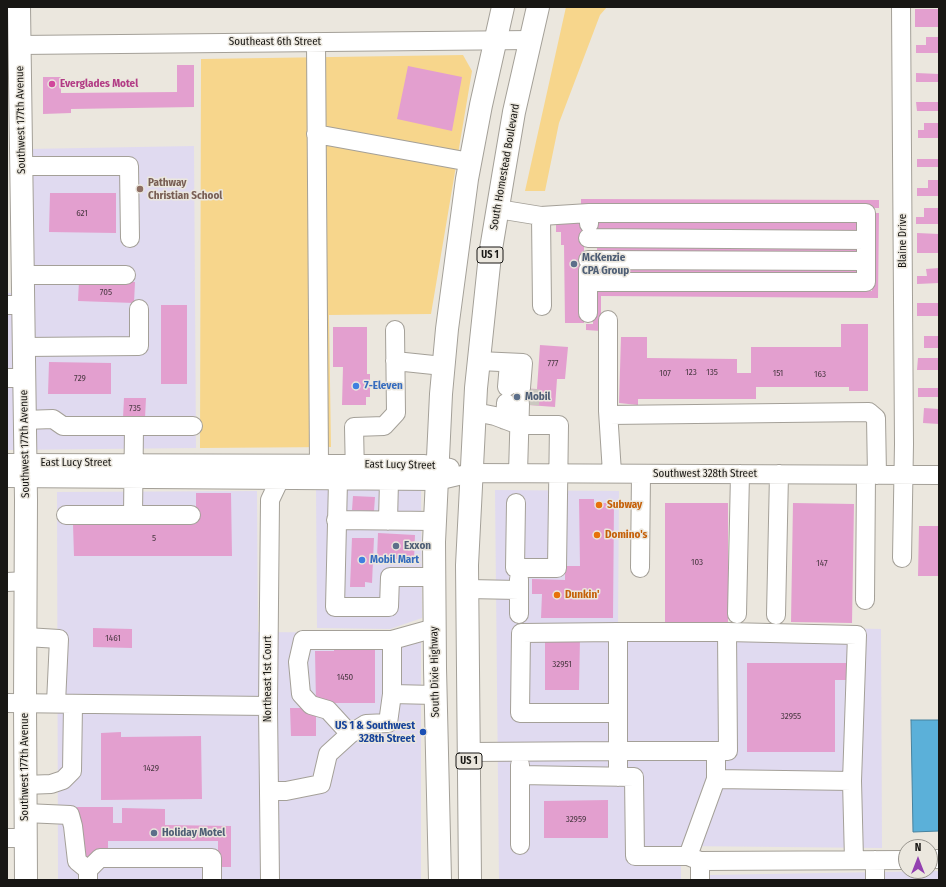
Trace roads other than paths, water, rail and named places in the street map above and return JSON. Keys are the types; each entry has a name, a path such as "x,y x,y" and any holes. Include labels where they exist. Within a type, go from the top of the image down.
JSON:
{"main road":[{"name":"Southwest 177th Avenue","path":"19,7 15,55 14,126 21,166 23,275 15,305 23,347 15,378 24,420 16,471 17,581 26,637 16,703 25,785 25,814 16,838 26,880"},
{"path":"438,473 443,366 456,255 470,162 494,41 503,7"},
{"name":"South Homestead Boulevard","path":"471,473 479,361 490,255 514,112 538,7"},
{"name":"South Dixie Highway","path":"438,473 434,577 435,695 440,880"},
{"name":"US 1","path":"470,880 468,589 471,473"}],"street":[{"name":"Blaine Drive","path":"901,7 902,558"},
{"name":"Southeast 6th Street","path":"15,55 316,42 530,40"},
{"path":"316,42 319,464"},
{"path":"316,134 470,162"},
{"path":"21,166 129,166 130,238"},
{"path":"498,208 541,216 589,213 866,213 866,282 588,282"},
{"path":"588,313 589,213"},
{"path":"541,216 542,306"},
{"path":"588,238 866,240"},
{"path":"588,260 866,261"},
{"path":"23,275 126,275"},
{"path":"23,347 139,346 139,309"},
{"path":"608,320 609,415 612,474"},
{"path":"395,330 396,413 384,426 354,427 349,475 336,520 335,607 389,607 390,577 434,577"},
{"path":"395,361 443,366"},
{"path":"479,361 516,363 519,405 518,473"},
{"path":"475,412 495,416 519,405"},
{"path":"516,503 515,568 557,568 559,425 519,405"},
{"path":"609,415 869,412 876,418 871,475 865,600"},
{"path":"24,420 53,419 63,426 193,426"},
{"path":"133,515 134,427"},
{"name":"East Lucy Street","path":"267,475 319,464 349,475 389,481 438,473"},
{"name":"East Lucy Street","path":"16,471 209,471 267,475 471,473"},
{"name":"Southwest 328th Street","path":"471,473 939,475"},
{"path":"640,568 641,474"},
{"path":"738,614 740,474"},
{"path":"776,615 778,474"},
{"name":"Northeast 1st Court","path":"267,475 270,500 268,706 270,880"},
{"path":"388,520 389,481"},
{"path":"66,515 191,515"},
{"path":"336,520 435,521"},
{"path":"519,568 519,614"},
{"path":"468,589 519,590"},
{"path":"350,734 328,710 311,705 301,694 298,662 303,640 392,640 435,628"},
{"path":"618,632 618,776"},
{"path":"469,752 728,751 727,632"},
{"path":"618,713 520,713 521,633 727,632 857,635 852,781 854,860"},
{"path":"26,637 59,638 56,703"},
{"path":"269,790 286,790 321,784 328,754 350,734 366,724 388,723 392,694 392,640"},
{"path":"392,694 435,695"},
{"path":"16,703 56,703 73,705 268,706"},
{"path":"25,785 51,784 63,780 72,771 73,705"},
{"path":"700,880 694,859 716,779 716,751"},
{"path":"520,752 520,845"},
{"path":"520,775 634,776 635,856 694,859 898,860"},
{"path":"716,779 852,781"},
{"path":"25,814 70,815 73,826 77,862 88,875 100,858 212,858 212,880"},
{"path":"875,860 875,880"}],"water":[{"path":"911,720 939,720 939,831 913,832"}],"tunnel":[{"path":"530,405 531,389"}],"place":[{"name":"Everglades Motel","path":"52,84"},
{"name":"Pathway Christian School","path":"140,189"},
{"name":"McKenzie CPA Group","path":"574,264"},
{"name":"7-Eleven","path":"356,386"},
{"name":"Mobil","path":"517,397"},
{"name":"Subway","path":"599,505"},
{"name":"Domino's","path":"597,535"},
{"name":"Exxon","path":"396,546"},
{"name":"Mobil Mart","path":"362,560"},
{"name":"Dunkin'","path":"557,595"},
{"name":"US 1 & Southwest 328th Street","path":"423,732"},
{"name":"Holiday Motel","path":"154,833"}]}
